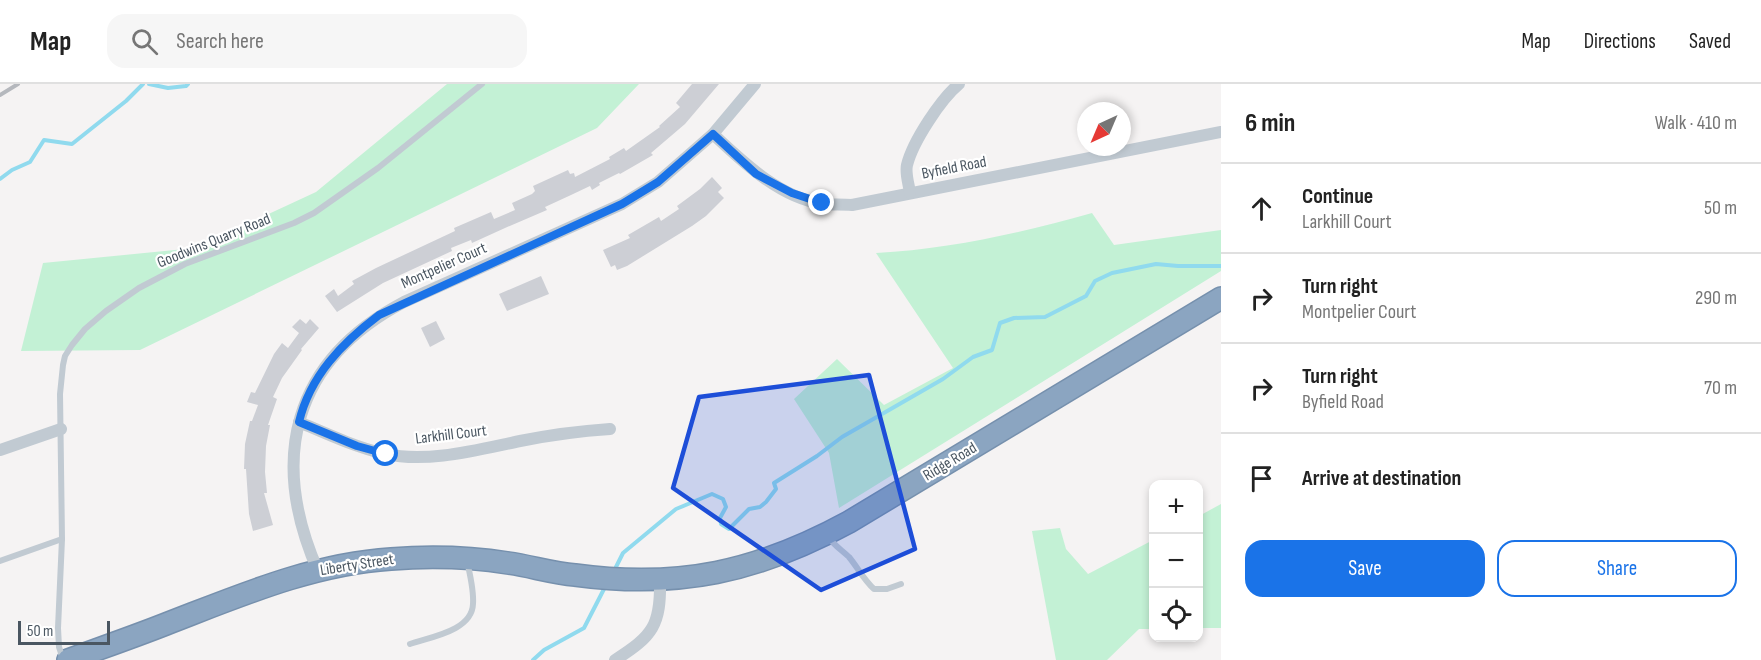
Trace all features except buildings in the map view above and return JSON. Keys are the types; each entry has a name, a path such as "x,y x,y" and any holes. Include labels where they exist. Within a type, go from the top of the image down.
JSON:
{"highway":[{"name":"Ridge Road","path":"660,580 709,574 750,565 789,552 826,534 1221,298"},
{"name":"Liberty Street","path":"66,660 259,588 318,570 358,562 467,558 573,575 660,580"}],"street":[{"name":"Montpelier Court","path":"318,570 301,526 295,496 293,460 303,407 314,383 345,343 379,315 622,204 658,182 713,134 755,84"},
{"path":"910,193 906,166 934,112 959,84"},
{"name":"Byfield Road","path":"713,134 756,174 792,193 822,203 852,205 1221,132"},
{"name":"Larkhill Court","path":"299,422 357,446 386,454 412,457 437,456 572,432 610,429"},
{"path":"0,450 61,429"},
{"path":"615,660 643,640 652,627 660,606 660,580"}],"lane":[{"name":"Goodwins Quarry Road","path":"66,660 59,647 58,628 62,539 60,394 66,356 85,329 139,288 185,264 294,223 314,213 378,168 482,84"},
{"path":"826,534 831,542 847,555 865,581 874,589 887,589 901,584"},
{"path":"0,561 62,539"},
{"path":"410,644 459,626 468,618 473,604 467,558"}],"highlighted area":[{"path":"869,375 915,549 821,590 673,488 699,397"}],"green space":[{"path":"447,84 639,84 597,128 140,350 21,351 43,263 195,248 316,192"},
{"path":"1092,213 1114,245 1221,230 1221,271 839,508 829,453 794,399 837,359 884,405 953,368 876,253 931,248 985,239"},
{"path":"1221,504 1221,628 1203,628 1203,514"},
{"path":"1060,528 1066,549 1088,574 1149,542 1149,629 1139,629 1107,660 1056,660 1032,531"}],"waterway":[{"path":"0,179 12,170 30,162 44,140 72,144 126,101 143,84"},
{"path":"149,84 168,88 188,84"},
{"path":"616,567 623,553 676,509 712,494 723,499 726,507 720,518 721,524 729,529 749,509 760,507 766,502 776,489 774,483 842,437 943,379 973,357 992,350 1000,323 1014,318 1045,317 1086,296 1095,281 1112,273 1156,264 1221,266"},
{"path":"533,660 544,650 584,628 604,589"}],"railway":[{"path":"0,95 18,84"}],"route":[{"path":"386,454 357,446 299,422 314,383 330,360 345,343 379,315 622,204 658,182 713,134 756,174 792,193 822,203"}]}
